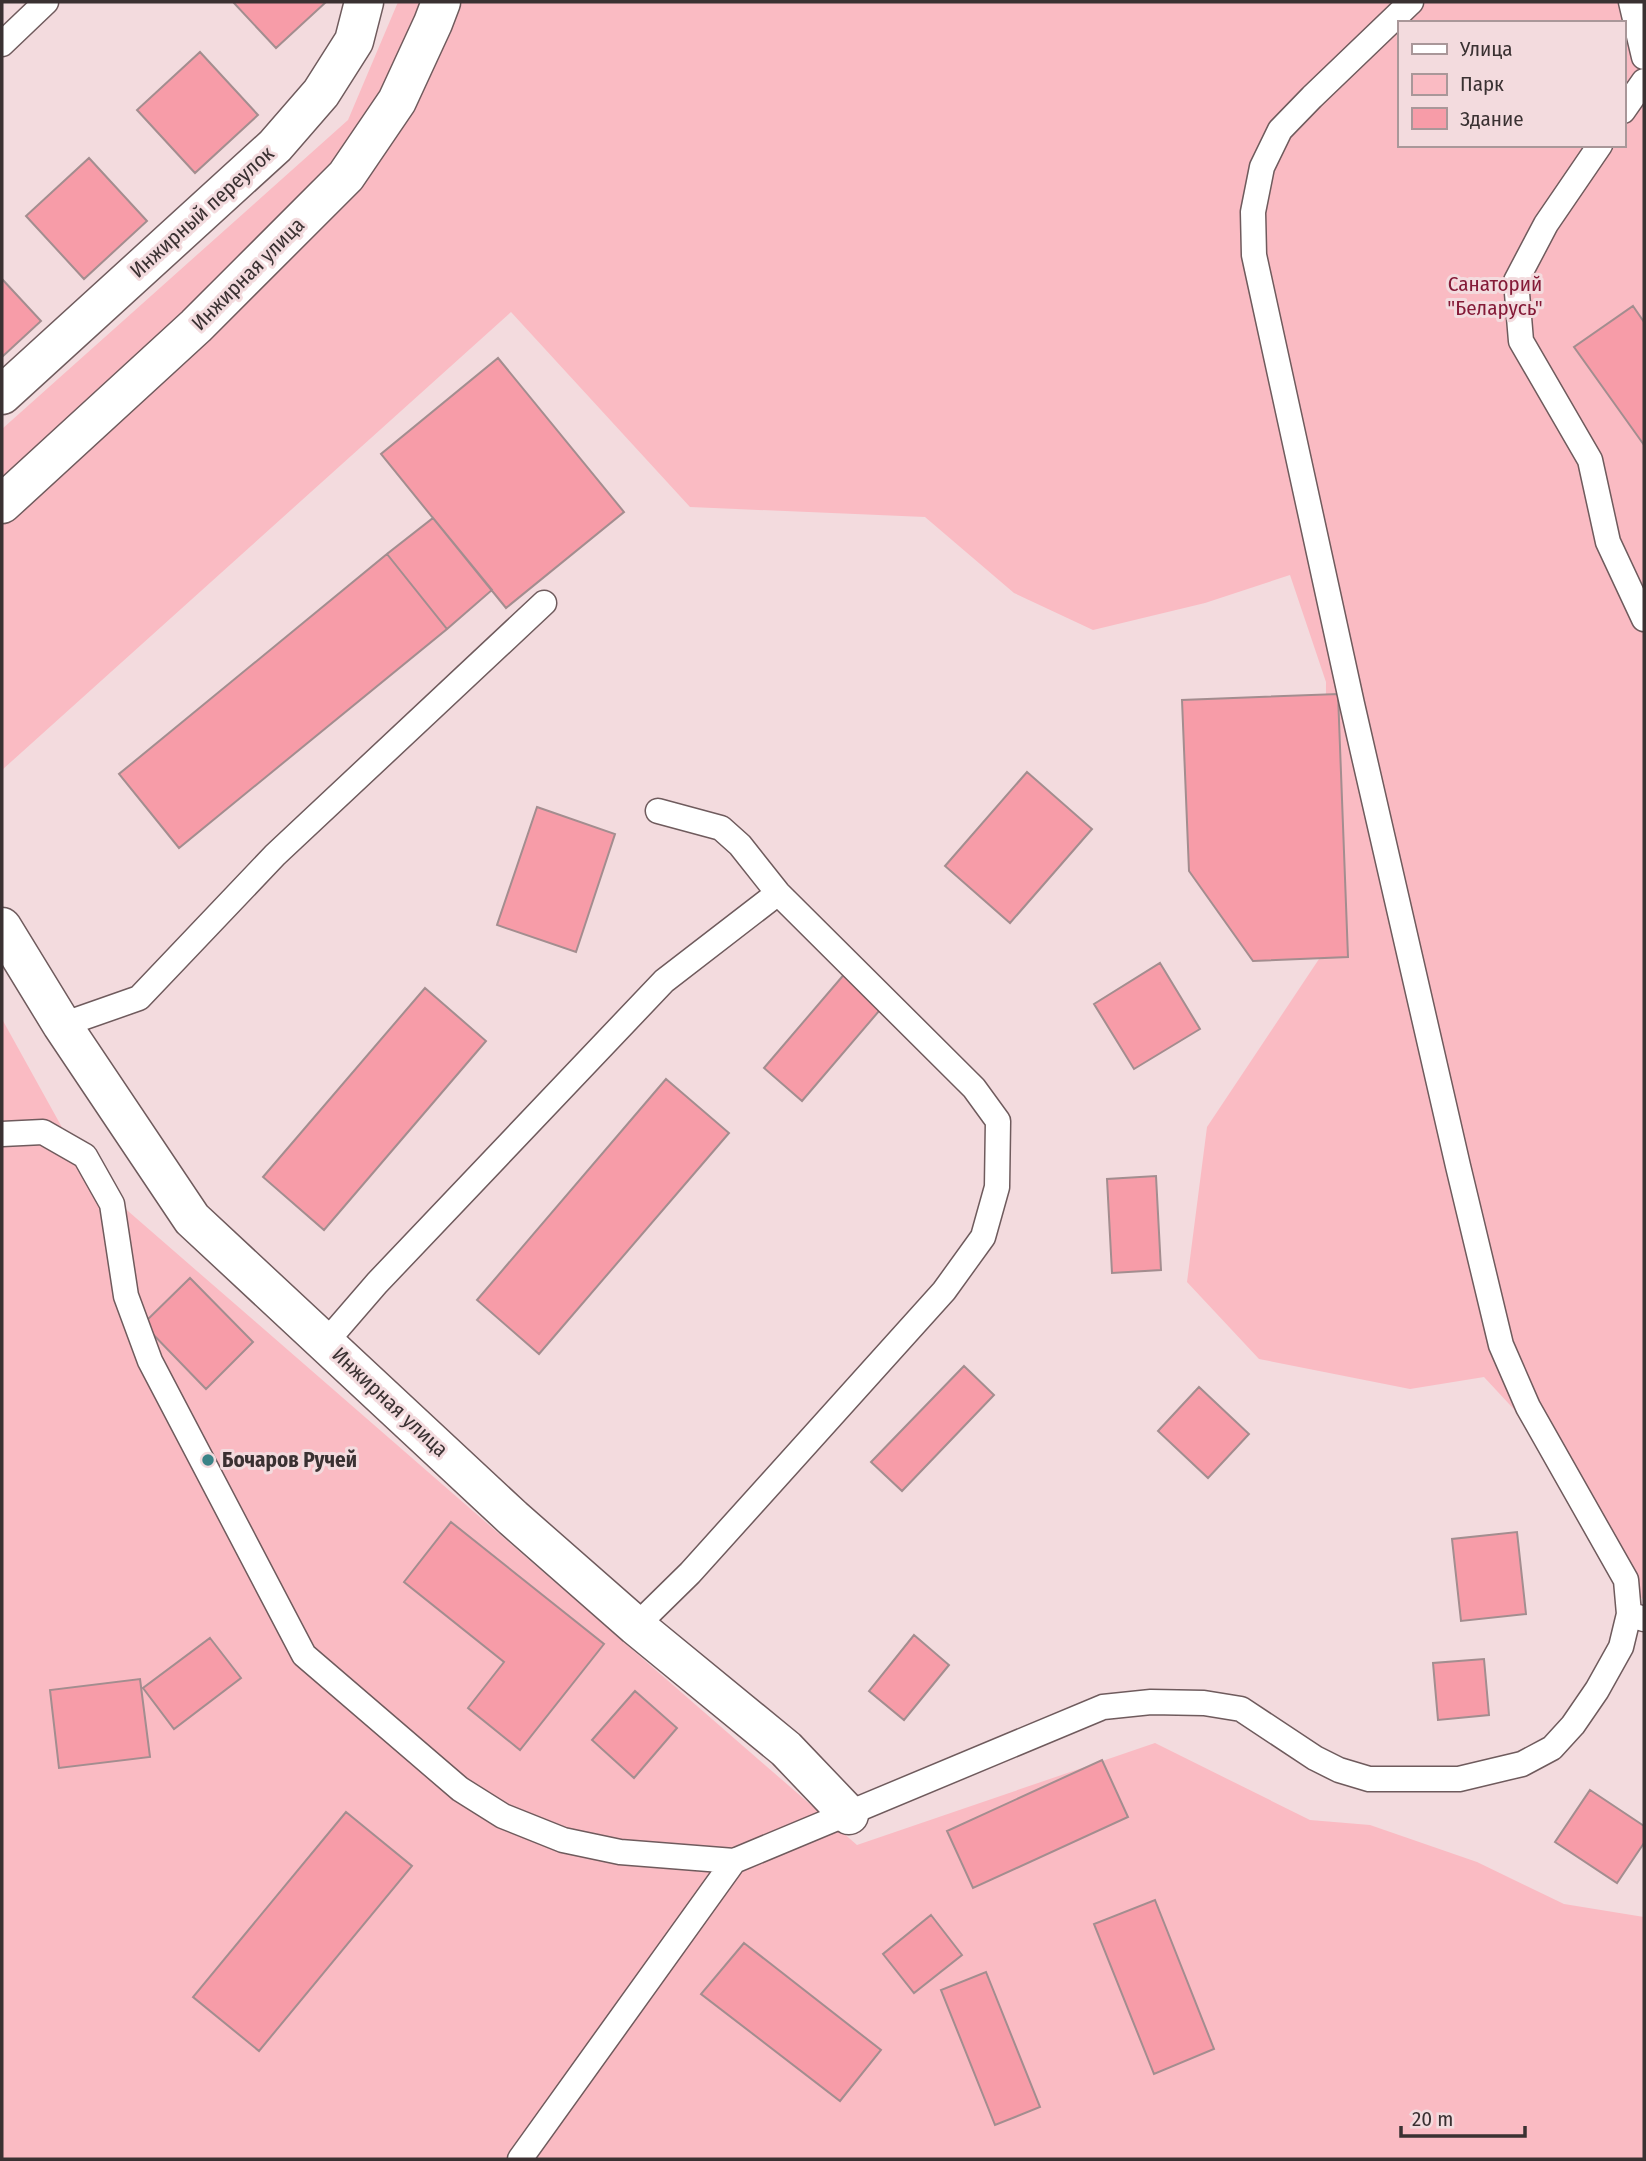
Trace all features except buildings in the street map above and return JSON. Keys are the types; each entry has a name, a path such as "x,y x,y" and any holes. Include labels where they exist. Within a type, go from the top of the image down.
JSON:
{"street":[{"name":"Инжирный переулок","path":"2,395 275,146 321,93 354,41 364,2"},
{"name":"Инжирная улица","path":"2,504 196,326 346,176 397,101 441,2"},
{"name":"Инжирная улица","path":"2,927 62,1025 192,1219 513,1518 636,1626 786,1749 849,1815"}],"lane":[{"path":"2,44 46,2"},
{"path":"2,1134 43,1132 85,1156 112,1204 126,1296 150,1361 304,1655 460,1789 503,1816 563,1840 620,1852 734,1861 1103,1707 1151,1702 1204,1703 1241,1709 1315,1758 1339,1770 1369,1779 1459,1779 1522,1764 1552,1748 1573,1726 1597,1690 1637,1616 1626,1580 1528,1407 1501,1345 1352,704 1254,255 1253,212 1262,167 1280,130 1411,2"},
{"path":"1632,2 1644,57"},
{"path":"1625,108 1644,81"},
{"path":"1599,147 1546,224 1516,281 1521,341 1590,460 1608,542 1644,619"},
{"path":"62,1025 139,998 275,855 544,603"},
{"path":"636,1626 690,1573 944,1291 983,1237 997,1187 998,1121 974,1088 778,893 740,845 721,828 657,811"},
{"path":"326,1342 377,1283 664,981 778,893"},
{"path":"520,2159 734,1861"}],"green space":[{"name":"Санаторий \"Беларусь\"","path":"398,2 1644,2 1644,1600 1617,1574 1561,1460 1484,1377 1410,1389 1259,1359 1187,1282 1207,1127 1325,950 1326,682 1290,575 1205,603 1093,630 1014,593 925,517 690,507 511,312 2,770 2,429 348,120"},
{"name":"Бочаров Ручей","path":"2,1019 90,1178 857,1845 1155,1743 1310,1820 1370,1825 1477,1862 1564,1904 1644,1917 1644,2159 2,2159"}],"place":[{"name":"Бочаров Ручей","path":"208,1460"}]}
